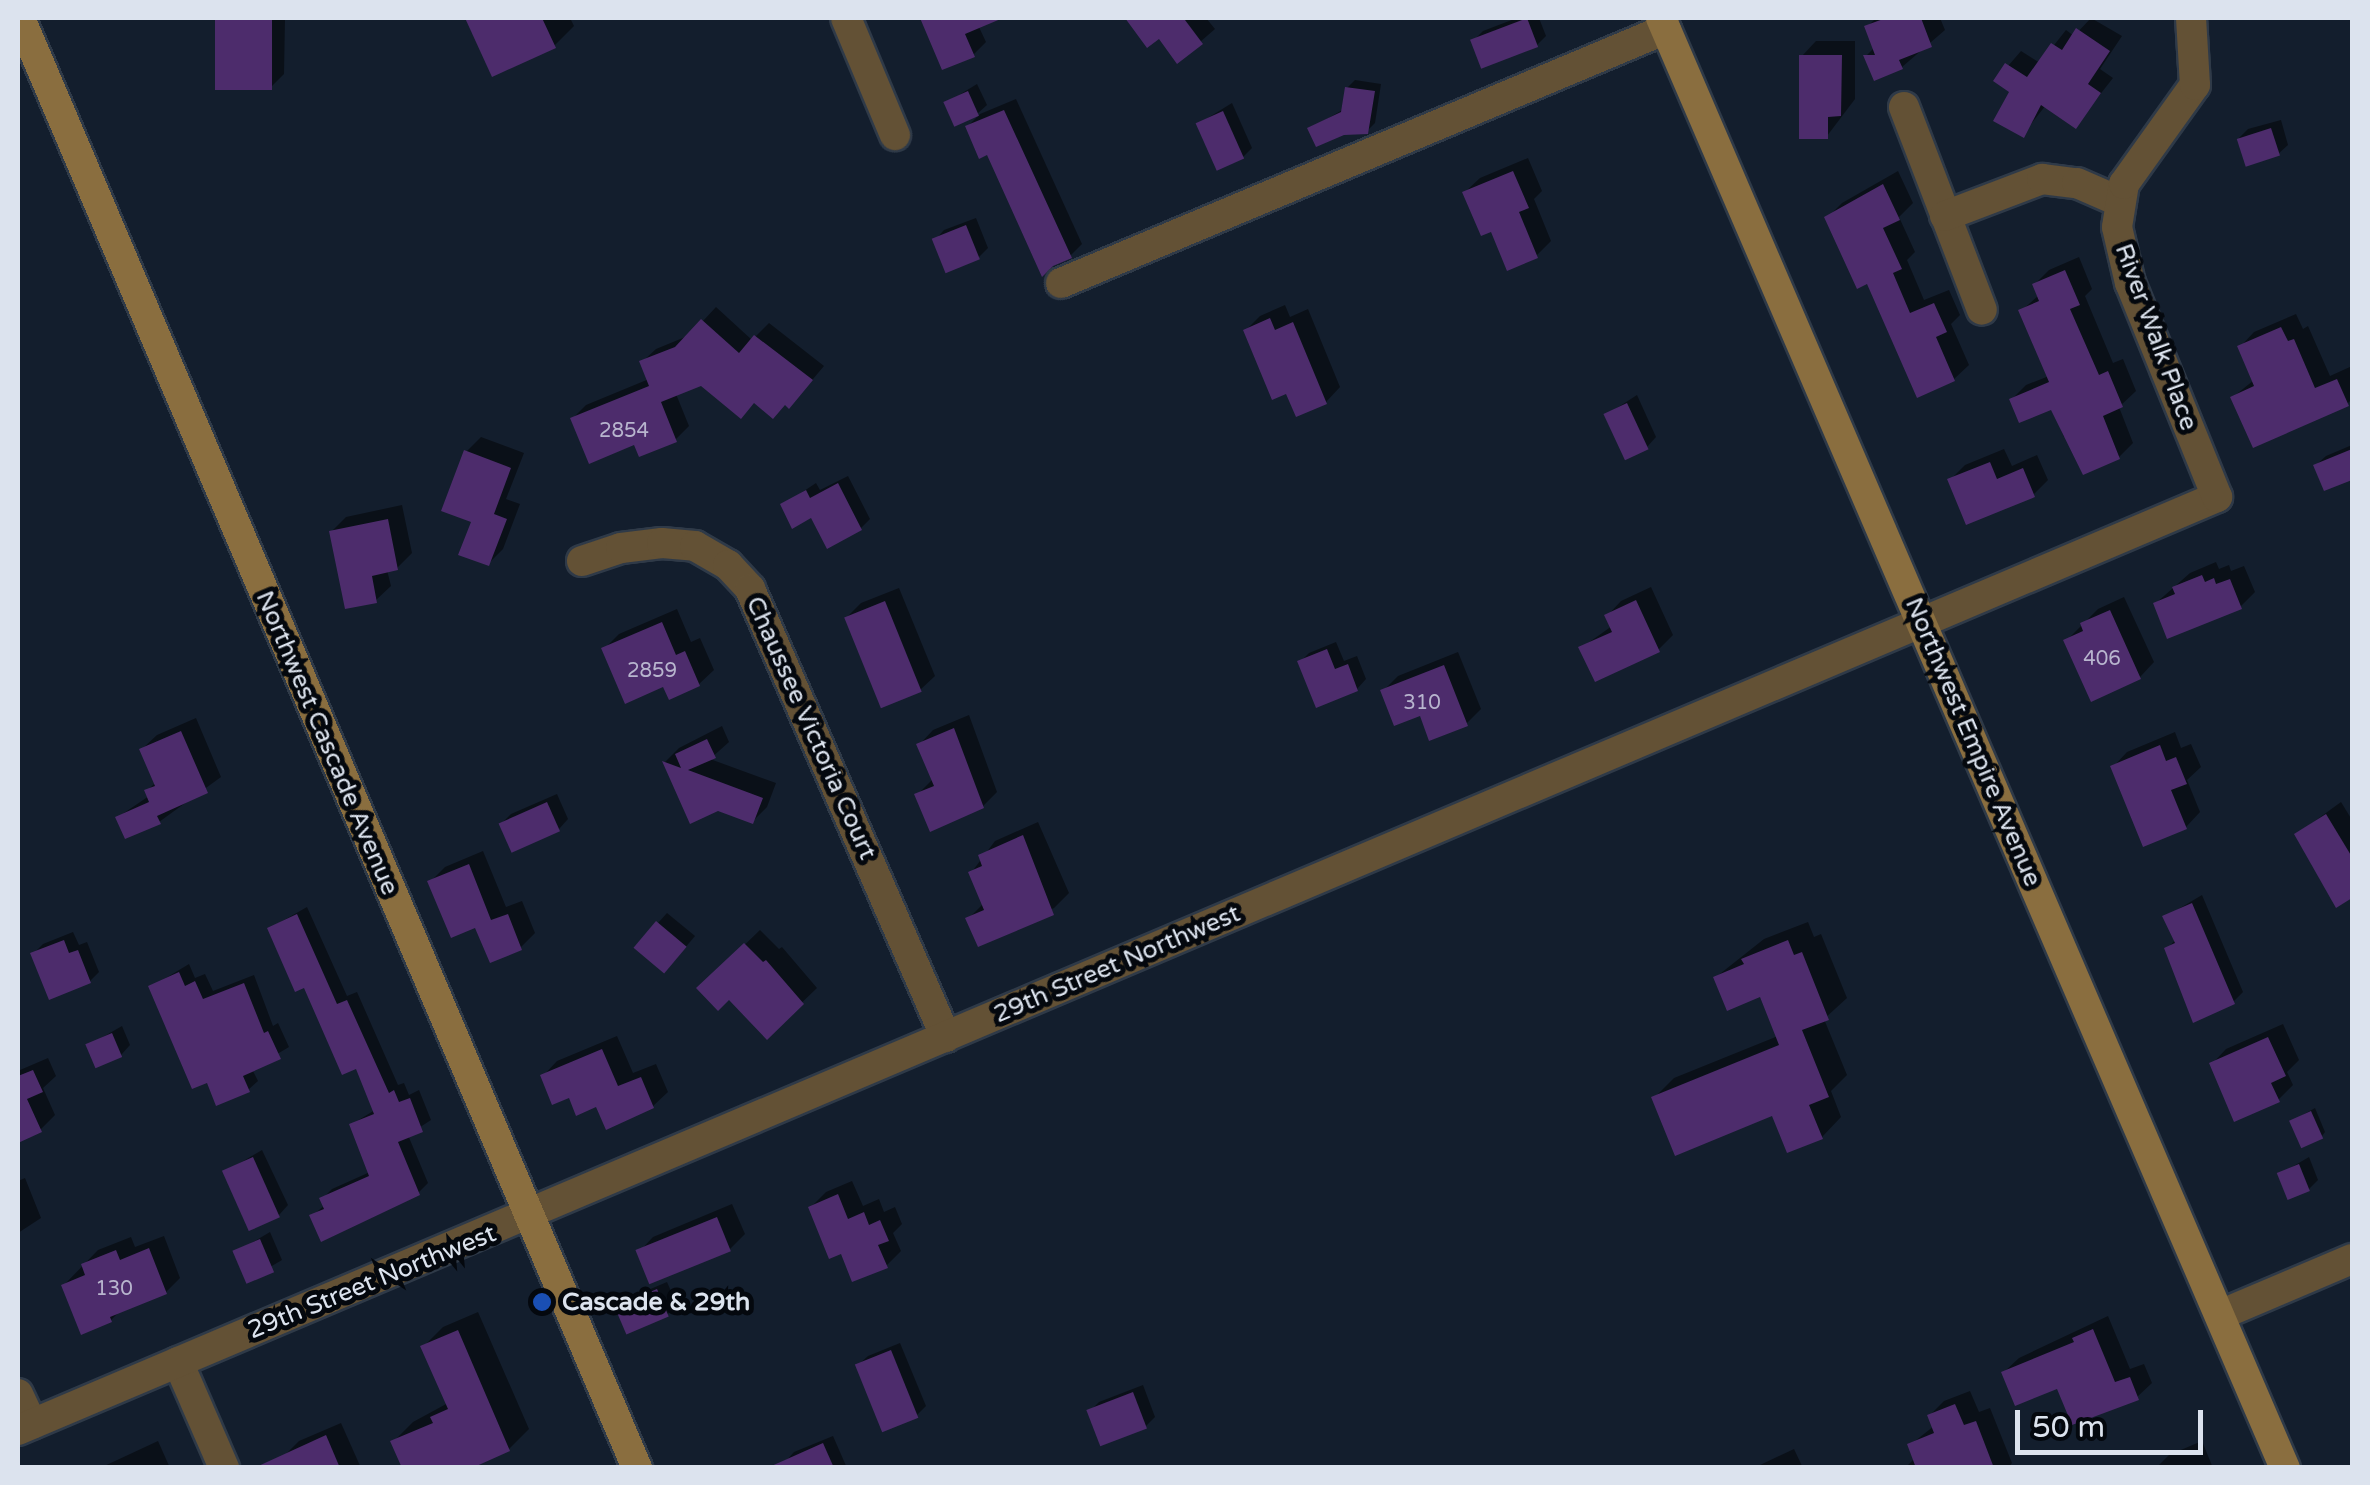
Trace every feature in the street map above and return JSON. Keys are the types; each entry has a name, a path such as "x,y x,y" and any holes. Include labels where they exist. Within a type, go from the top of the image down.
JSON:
{"street":[{"name":"Northwest Cascade Avenue","path":"20,18 638,1468"},
{"path":"846,18 895,135"},
{"path":"1945,216 2042,179 2077,183 2118,201 2124,184 2194,85 2191,18"},
{"path":"1061,283 1664,23"},
{"name":"Northwest Empire Avenue","path":"1664,23 2284,1468"},
{"path":"1904,107 1982,310"},
{"name":"River Walk Place","path":"2118,201 2121,257 2216,496"},
{"name":"29th Street Northwest","path":"24,1428 530,1217 2216,496"},
{"name":"Chaussee Victoria Court","path":"582,561 621,548 662,543 695,546 728,565 750,589 946,1037"},
{"path":"2220,1315 2352,1258"},
{"path":"178,1362 224,1468"},
{"path":"18,1394 24,1428"}],"building":[{"path":"215,18 272,18 272,90 215,90"},
{"path":"465,18 542,18 556,48 492,77"},
{"path":"920,18 1003,18 965,34 975,57 942,70"},
{"path":"1125,18 1188,18 1185,20 1203,44 1177,64 1159,39 1147,48"},
{"path":"1527,18 1538,47 1481,69 1470,40"},
{"path":"1886,18 1921,18 1932,47 1899,60 1903,69 1874,81 1863,55 1875,55 1864,26"},
{"path":"2076,28 2110,51 2088,84 2101,93 2076,129 2041,105 2024,138 1993,121 2009,92 1993,81 2005,63 2027,77 2051,43 2062,50"},
{"path":"1799,55 1842,55 1841,116 1828,117 1828,139 1799,139"},
{"path":"1345,87 1375,91 1368,134 1344,135 1316,147 1307,128 1341,112"},
{"path":"968,91 979,116 954,127 943,102"},
{"path":"1004,110 1072,258 1053,266 1042,277 987,155 979,159 965,126"},
{"path":"1223,111 1244,159 1217,171 1196,123"},
{"path":"2271,128 2280,156 2246,167 2237,139"},
{"path":"1513,171 1529,208 1519,212 1538,258 1507,271 1491,232 1481,236 1462,192"},
{"path":"1883,184 1900,220 1883,228 1902,269 1893,273 1910,313 1934,303 1947,332 1936,337 1955,381 1917,398 1867,284 1857,289 1824,217"},
{"path":"966,225 980,259 946,273 932,239"},
{"path":"2065,270 2080,305 2070,309 2099,375 2108,371 2123,407 2103,416 2120,459 2083,475 2051,410 2019,423 2009,399 2049,382 2018,310 2039,301 2032,284"},
{"path":"1270,318 1275,330 1293,322 1327,404 1296,417 1286,394 1272,400 1243,330"},
{"path":"701,319 739,353 754,335 813,380 789,409 785,405 773,419 754,403 741,419 701,386 661,402 677,442 639,457 634,445 589,464 570,418 649,386 639,361 675,347"},
{"path":"2281,327 2288,341 2294,339 2315,388 2337,379 2349,406 2253,448 2230,397 2254,386 2237,346"},
{"path":"1627,403 1649,449 1625,460 1603,414"},
{"path":"2352,449 2352,480 2324,491 2313,465"},
{"path":"464,450 511,468 494,514 507,519 489,566 458,555 471,522 441,511"},
{"path":"1990,462 1997,479 2023,468 2035,497 1966,525 1947,479"},
{"path":"838,483 862,530 827,549 811,518 792,529 780,504 806,490 810,498"},
{"path":"388,519 398,570 372,576 377,603 345,609 329,531"},
{"path":"2202,575 2205,582 2214,578 2216,584 2230,579 2242,609 2167,639 2153,603 2175,594 2172,587"},
{"path":"1636,600 1660,652 1595,682 1578,647 1612,632 1604,615"},
{"path":"885,601 922,692 881,708 844,617"},
{"path":"2110,610 2141,679 2091,702 2063,640 2083,631 2080,623"},
{"path":"662,622 676,655 685,651 700,686 669,700 663,687 625,704 601,648"},
{"path":"1327,649 1335,669 1348,664 1358,691 1316,708 1297,661"},
{"path":"1444,665 1468,726 1429,741 1420,716 1394,726 1380,690"},
{"path":"954,728 984,808 930,832 914,794 934,786 916,744"},
{"path":"181,731 208,793 157,816 161,824 125,839 115,817 149,802 144,790 155,786 139,749"},
{"path":"707,739 716,758 688,770 763,798 753,824 718,811 690,824 662,761 681,768 675,754"},
{"path":"2160,745 2166,761 2176,757 2187,784 2171,790 2187,829 2143,847 2110,766"},
{"path":"547,802 560,831 512,853 499,824"},
{"path":"2326,814 2352,857 2352,898 2336,908 2294,834"},
{"path":"1023,835 1054,915 978,947 965,918 984,910 968,872 982,866 978,855"},
{"path":"469,864 491,920 508,914 522,950 490,963 475,928 451,938 427,881"},
{"path":"2192,903 2235,1004 2193,1023 2164,948 2175,943 2162,916"},
{"path":"297,914 337,1004 347,1000 389,1093 394,1090 399,1102 410,1098 423,1132 398,1142 420,1195 321,1242 309,1215 324,1209 319,1198 369,1176 349,1124 374,1114 356,1069 342,1075 304,988 295,992 267,928"},
{"path":"656,921 687,947 664,974 634,948"},
{"path":"64,940 69,953 78,950 91,983 49,1000 30,953"},
{"path":"1788,940 1794,955 1802,952 1829,1020 1802,1030 1829,1097 1809,1105 1823,1139 1787,1153 1772,1116 1675,1156 1651,1097 1779,1045 1760,997 1727,1011 1713,977 1744,964 1741,959"},
{"path":"744,943 763,962 766,960 804,1004 767,1040 729,1000 718,1011 696,988"},
{"path":"179,972 185,986 195,981 203,999 244,983 264,1033 268,1031 281,1059 243,1076 250,1092 216,1106 207,1083 192,1089 148,986"},
{"path":"112,1033 122,1057 95,1068 85,1044"},
{"path":"2268,1037 2286,1076 2271,1083 2280,1102 2234,1122 2209,1063"},
{"path":"602,1049 618,1086 641,1077 654,1108 606,1130 596,1107 576,1116 569,1098 552,1105 540,1075"},
{"path":"33,1070 43,1092 27,1099 42,1132 18,1143 18,1076"},
{"path":"2311,1111 2323,1138 2301,1148 2289,1121"},
{"path":"253,1157 280,1217 249,1231 222,1171"},
{"path":"2299,1164 2310,1191 2288,1200 2277,1173"},
{"path":"838,1194 848,1219 864,1212 869,1225 880,1220 889,1241 878,1245 888,1268 852,1282 841,1254 829,1259 808,1207"},
{"path":"717,1217 731,1251 649,1284 635,1250"},
{"path":"260,1239 274,1272 246,1284 232,1251"},
{"path":"149,1248 167,1294 110,1317 112,1322 81,1335 61,1285 85,1275 81,1264 116,1250 120,1260"},
{"path":"657,1289 669,1317 626,1335 615,1307"},
{"path":"2093,1329 2115,1382 2130,1377 2139,1400 2072,1425 2057,1389 2015,1406 2001,1372 2074,1342 2072,1338"},
{"path":"458,1330 510,1451 472,1468 402,1468 390,1441 433,1423 430,1417 448,1409 420,1346"},
{"path":"891,1350 918,1418 882,1432 855,1365"},
{"path":"1133,1392 1147,1428 1100,1446 1086,1410"},
{"path":"1955,1404 1964,1425 1976,1421 1994,1468 1916,1468 1907,1444 1934,1433 1927,1415"},
{"path":"326,1435 340,1468 254,1468"},
{"path":"823,1443 834,1468 767,1468"}],"place":[{"name":"Cascade & 29th","path":"542,1302"}]}
